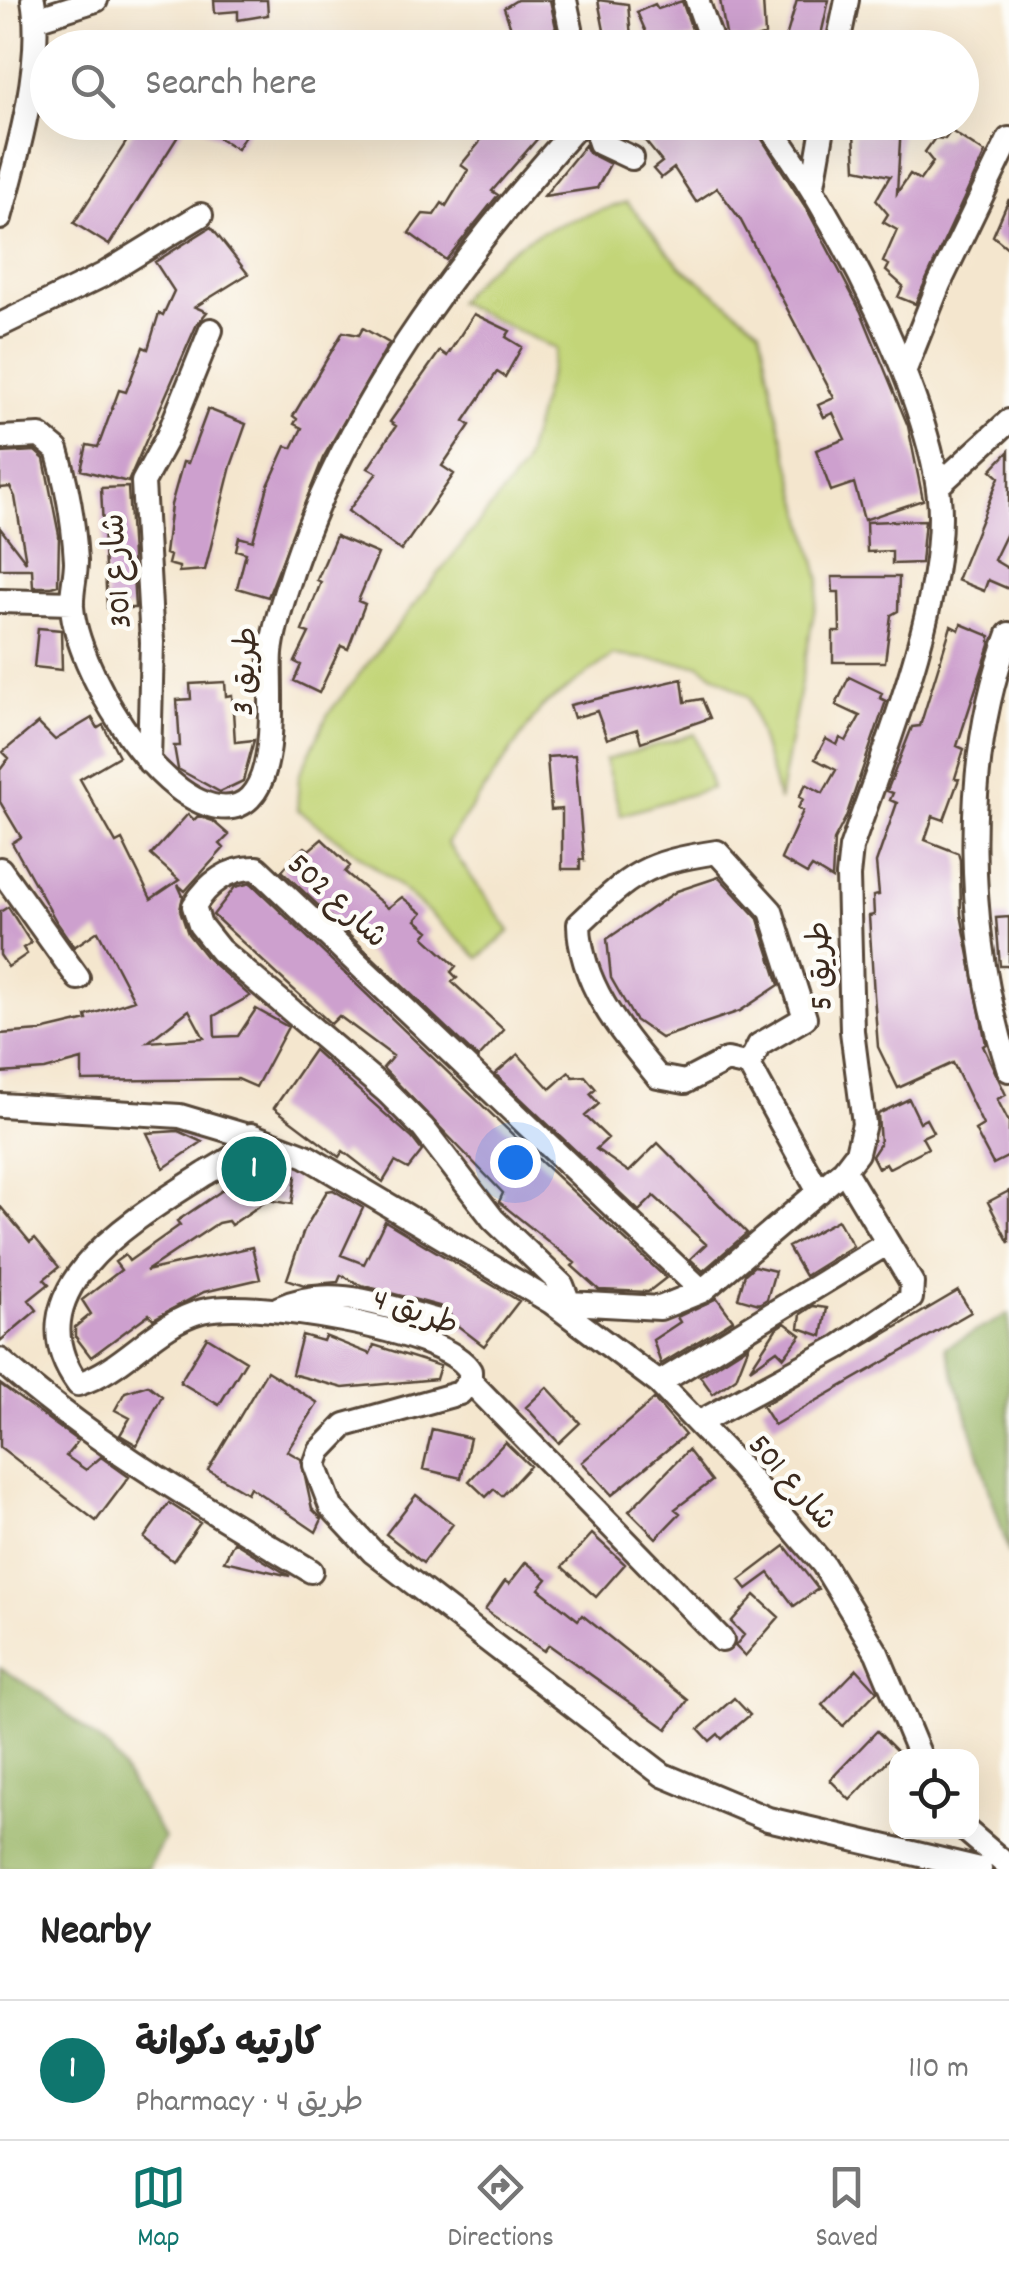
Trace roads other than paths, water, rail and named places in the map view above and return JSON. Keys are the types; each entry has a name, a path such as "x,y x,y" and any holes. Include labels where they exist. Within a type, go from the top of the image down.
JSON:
{"street":[{"path":"565,0 571,30"},
{"path":"697,0 708,30"},
{"path":"840,30 846,0"},
{"path":"34,10 87,5"},
{"path":"0,218 30,78"},
{"path":"904,372 939,284 1009,139"},
{"name":"طريق 3","path":"0,438 40,436 56,450 76,556 72,603 85,654 129,736 149,762 188,794 219,807 247,796 259,780 272,741 274,630 301,549 344,450 411,336 567,140"},
{"path":"599,140 632,158"},
{"name":"طريق 5","path":"251,1136 306,1156 560,1303 660,1308 702,1290 819,1192 857,1154 864,1124 852,1030 848,876 851,848 923,619 939,540 939,485 904,372 813,185 779,140"},
{"path":"813,185 820,140"},
{"path":"0,325 103,275 201,215"},
{"name":"شارع 301","path":"149,762 152,642 144,482 168,436 211,330"},
{"path":"939,485 1009,421"},
{"path":"0,601 72,603"},
{"path":"1009,634 988,699 975,882 987,992 1009,1070"},
{"path":"748,1065 759,1044 805,1018 772,911 718,852 667,860 636,871 579,924 580,952 601,1001 658,1077 685,1082 727,1060 748,1065 819,1192"},
{"name":"شارع 502","path":"560,1303 562,1285 493,1219 424,1128 386,1090 220,950 200,925 194,906 206,888 234,871 257,868 702,1290"},
{"path":"0,869 78,978"},
{"path":"0,1106 180,1116 251,1136"},
{"name":"طريق 4","path":"251,1136 254,1142 145,1214 81,1270 65,1295 59,1316 60,1354 78,1384 119,1367 159,1333 200,1311 276,1310 335,1318 452,1353 465,1362 470,1381 450,1397 345,1426 320,1450 315,1465 331,1507 373,1552 664,1776 783,1824 980,1869"},
{"path":"698,1424 792,1374 907,1303 914,1293 912,1283 844,1170"},
{"path":"660,1383 886,1244"},
{"path":"276,1310 306,1297 348,1298 439,1322"},
{"name":"شارع 501","path":"560,1303 660,1383 823,1564 877,1653 917,1749"},
{"path":"0,1360 53,1408 311,1571"},
{"path":"470,1381 722,1640"},
{"path":"976,1839 1009,1867"}],"place":[{"name":"كارتيه دكوانة","path":"254,1169"}]}
